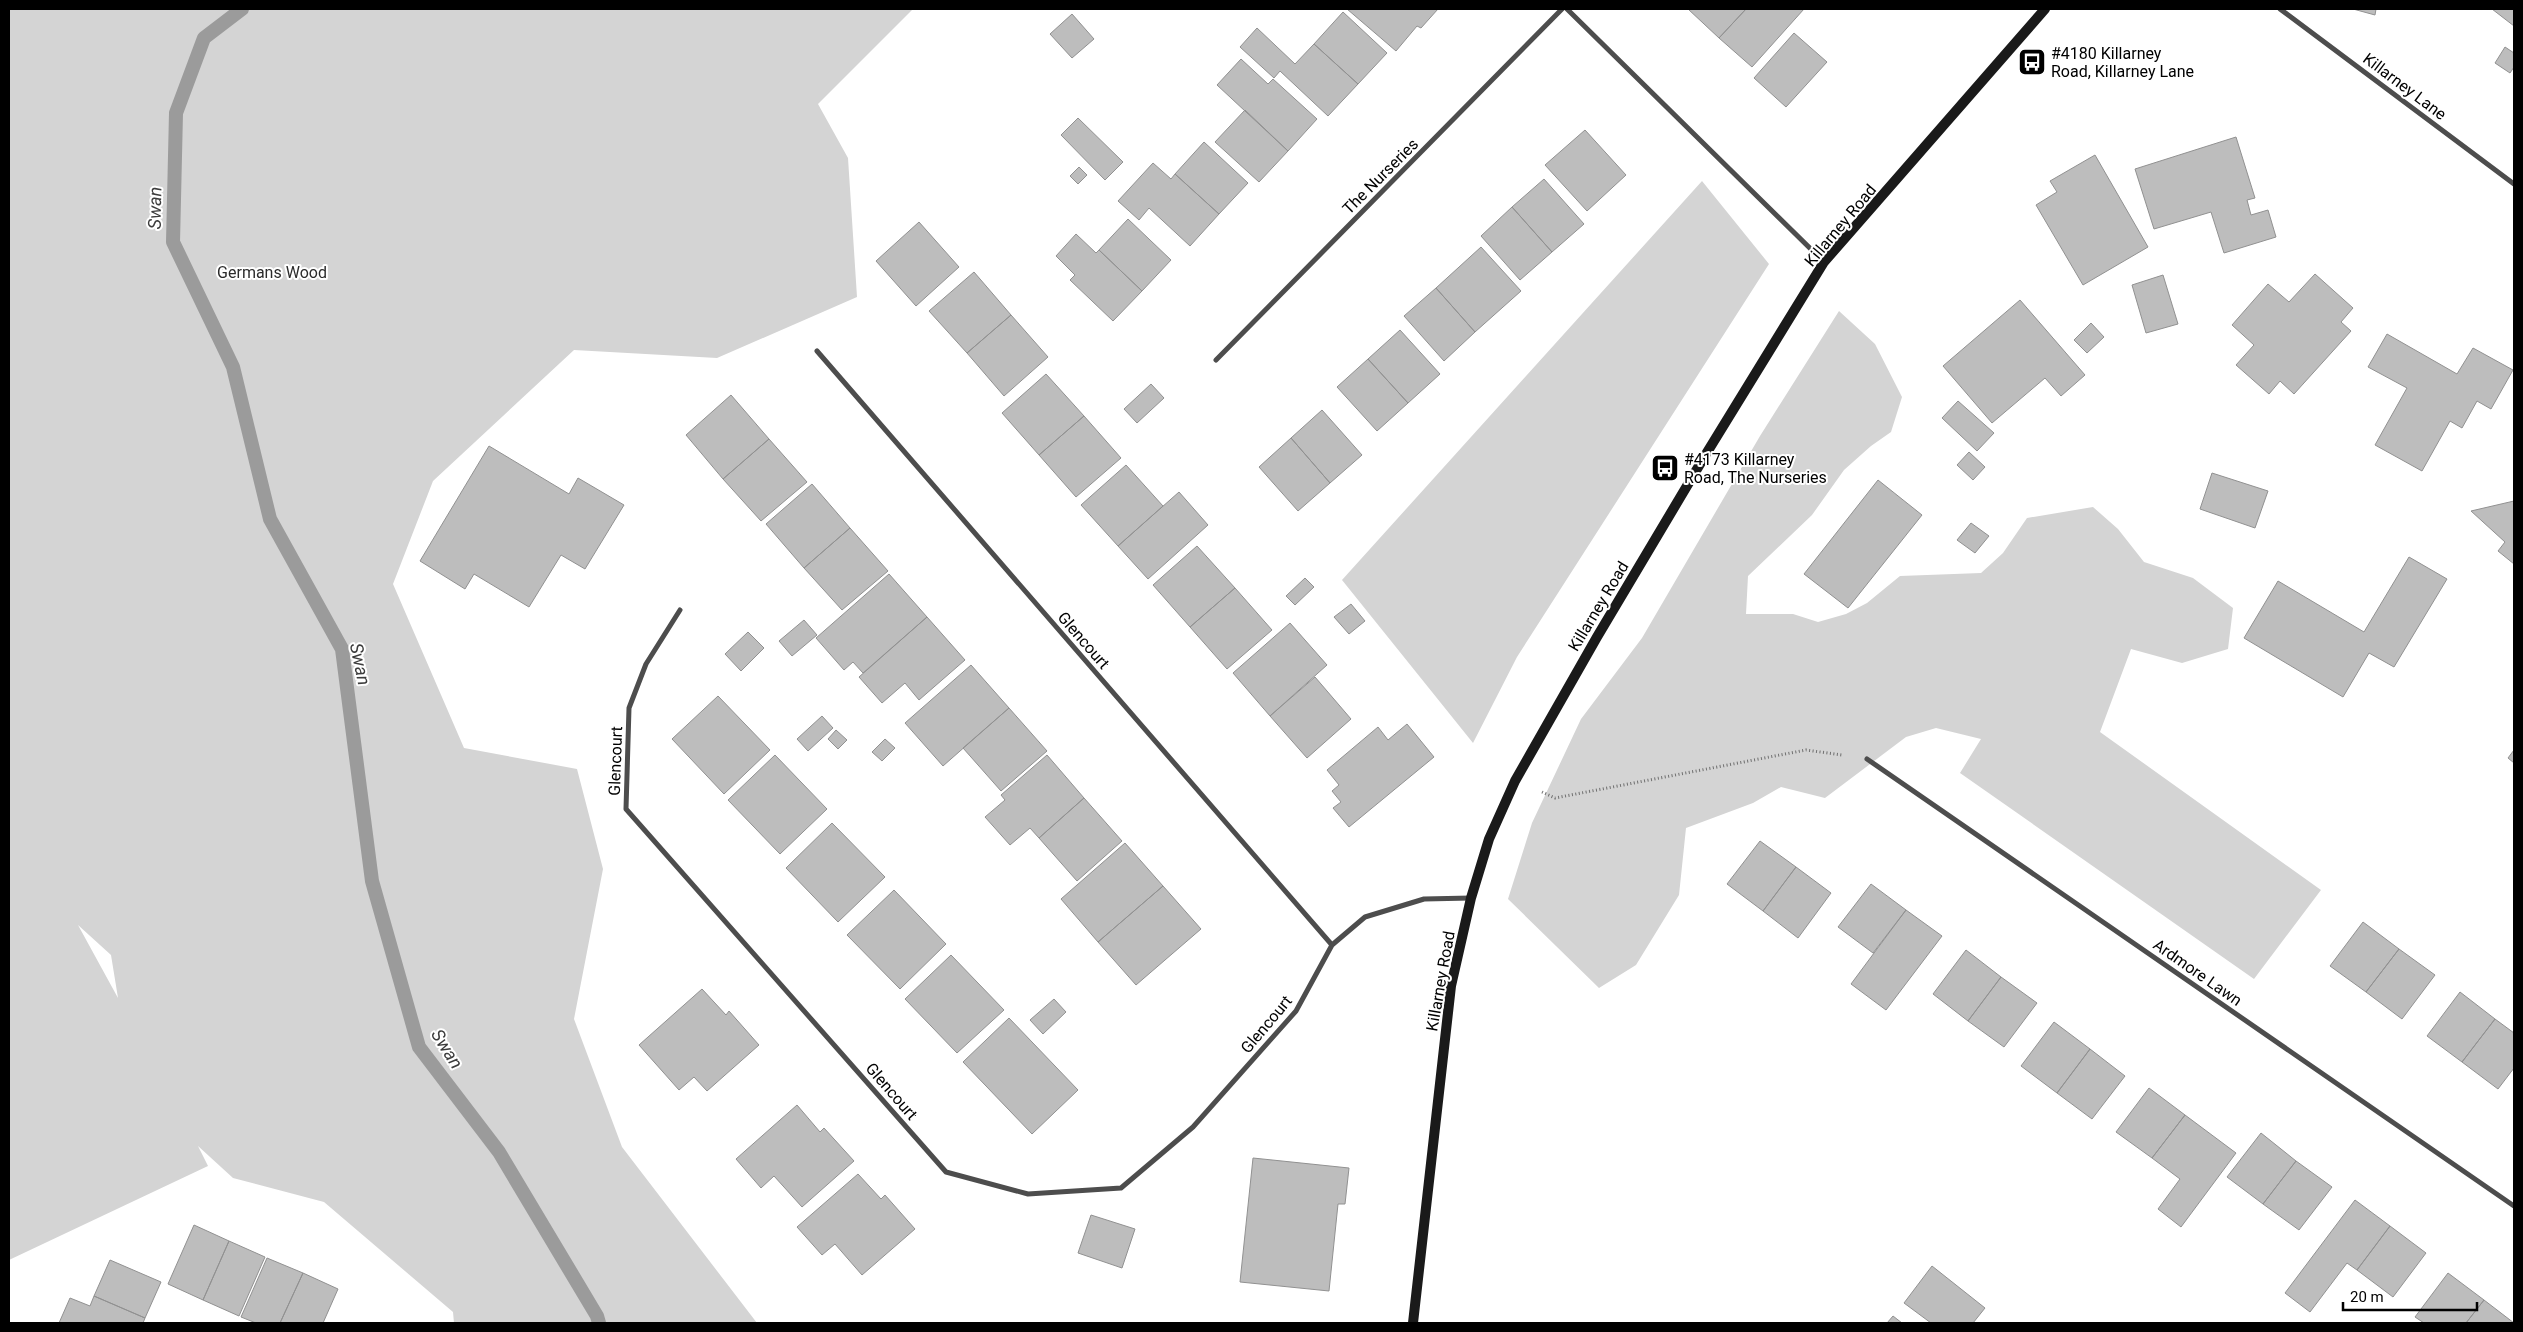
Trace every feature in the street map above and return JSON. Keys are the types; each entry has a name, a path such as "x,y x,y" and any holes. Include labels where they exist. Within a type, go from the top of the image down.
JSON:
{"main road":[{"name":"Killarney Road","path":"1412,1323 1451,986 1471,898 1489,839 1515,781 1691,479 1824,262 2045,9"}],"street":[{"name":"The Nurseries","path":"1216,360 1562,9"},
{"path":"1567,9 1824,262"},
{"name":"Killarney Lane","path":"2280,9 2514,184"},
{"name":"Glencourt","path":"818,351 1332,945"},
{"name":"Glencourt","path":"680,610 646,664 630,708 626,809 946,1172 1028,1194 1121,1188 1193,1127 1296,1011 1332,945 1364,917 1424,899 1471,898"},
{"name":"Ardmore Lawn","path":"1867,759 2514,1206"}],"path":[{"path":"1515,781 1555,798 1806,750 1867,759"}],"green space":[{"name":"Germans Wood","path":"9,9 913,9 818,104 848,158 857,297 717,358 574,350 433,481 393,584 464,748 577,769 603,869 574,1019 622,1147 757,1323 454,1323 453,1312 324,1202 233,1178 198,1146 208,1166 9,1260","holes":["78,925 111,955 118,998"]},
{"path":"1702,181 1769,264 1517,657 1473,743 1342,580"},
{"path":"1839,311 1875,344 1902,397 1891,432 1871,446 1844,470 1812,515 1748,576 1746,614 1793,614 1818,622 1846,614 1867,603 1900,576 1981,573 2003,553 2027,518 2093,507 2118,529 2144,562 2193,578 2233,608 2228,649 2182,663 2131,649 2100,732 2321,890 2254,979 1960,773 1981,739 1936,728 1906,737 1825,798 1781,787 1753,803 1686,828 1679,895 1636,965 1599,988 1508,899 1532,823 1581,719 1642,638 1760,436"}],"building":[{"path":"1347,9 1438,9 1421,28 1417,26 1396,51"},
{"path":"1688,9 1746,9 1719,38"},
{"path":"1746,9 1804,9 1752,67 1719,38"},
{"path":"2353,9 2376,9 2375,15"},
{"path":"2492,9 2514,9 2514,26"},
{"path":"1343,12 1387,53 1358,84 1314,44"},
{"path":"1072,14 1094,39 1072,58 1050,34"},
{"path":"1257,28 1295,64 1314,44 1358,84 1328,116 1280,71 1274,78 1240,47"},
{"path":"1794,33 1827,62 1786,107 1754,78"},
{"path":"2505,47 2514,53 2514,67 2510,73 2495,63"},
{"path":"1241,59 1268,84 1273,79 1317,119 1288,151 1217,85"},
{"path":"1245,110 1288,151 1259,182 1215,142"},
{"path":"1078,118 1123,162 1105,180 1061,135"},
{"path":"1585,130 1626,175 1587,211 1545,165"},
{"path":"2236,137 2255,198 2247,200 2251,215 2268,210 2276,237 2224,253 2211,212 2154,229 2135,169"},
{"path":"1204,142 1248,183 1219,214 1175,174"},
{"path":"2095,155 2148,247 2083,285 2036,205 2057,192 2050,181"},
{"path":"1153,163 1171,179 1175,174 1219,214 1190,246 1149,208 1139,220 1118,201"},
{"path":"1079,167 1087,175 1078,184 1070,176"},
{"path":"1544,179 1584,224 1552,252 1512,207"},
{"path":"1512,207 1552,252 1520,280 1481,236"},
{"path":"1128,219 1171,260 1142,291 1099,250"},
{"path":"919,222 959,267 916,306 876,261"},
{"path":"1076,234 1096,253 1099,250 1142,291 1113,321 1070,280 1075,275 1056,256"},
{"path":"1481,247 1521,291 1475,332 1436,288"},
{"path":"974,272 1011,315 967,353 929,311"},
{"path":"2315,274 2353,308 2341,322 2351,331 2294,394 2280,381 2269,394 2236,365 2254,345 2232,325 2268,284 2289,302"},
{"path":"2163,275 2178,324 2146,333 2132,285"},
{"path":"1436,288 1475,332 1444,361 1404,316"},
{"path":"2020,300 2085,375 2061,396 2045,378 1992,423 1943,366"},
{"path":"1011,315 1048,357 1004,396 967,353"},
{"path":"2091,323 2104,337 2087,353 2074,340"},
{"path":"1400,330 1440,374 1408,403 1368,359"},
{"path":"2387,334 2457,374 2473,348 2513,370 2491,409 2477,401 2462,428 2450,421 2422,471 2375,445 2407,388 2368,367"},
{"path":"1368,359 1408,403 1377,431 1337,387"},
{"path":"1046,374 1084,416 1039,455 1002,413"},
{"path":"1151,384 1164,398 1137,423 1124,409"},
{"path":"731,395 769,439 723,479 686,435"},
{"path":"1958,401 1994,433 1977,451 1942,418"},
{"path":"1322,410 1362,455 1330,483 1291,438"},
{"path":"1084,416 1121,458 1076,497 1039,455"},
{"path":"1291,438 1330,483 1298,511 1259,467"},
{"path":"769,439 807,482 761,521 723,479"},
{"path":"489,446 569,494 578,478 624,505 585,569 561,555 529,607 474,574 465,589 420,561"},
{"path":"1969,452 1985,467 1973,480 1957,465"},
{"path":"1126,465 1163,506 1118,546 1081,505"},
{"path":"2212,473 2268,491 2255,528 2200,509"},
{"path":"1878,480 1922,515 1848,608 1804,574"},
{"path":"812,484 850,528 804,568 766,524"},
{"path":"1179,492 1208,525 1148,579 1118,546"},
{"path":"2514,501 2514,564 2498,551 2505,542 2471,511"},
{"path":"1971,523 1989,536 1975,553 1957,540"},
{"path":"850,528 888,571 842,610 804,568"},
{"path":"1197,546 1235,588 1190,627 1153,585"},
{"path":"2409,557 2447,579 2394,667 2369,653 2343,697 2244,638 2278,581 2364,632"},
{"path":"889,574 927,617 863,673 853,662 844,670 816,638"},
{"path":"1305,578 1314,587 1295,605 1286,596"},
{"path":"1235,588 1272,630 1227,669 1190,627"},
{"path":"1351,604 1365,621 1349,634 1334,617"},
{"path":"927,617 965,660 919,700 905,683 882,703 859,677"},
{"path":"804,620 817,635 792,656 779,641"},
{"path":"1290,623 1327,665 1270,716 1233,673"},
{"path":"748,632 764,648 741,671 725,654"},
{"path":"971,665 1009,708 943,766 905,723"},
{"path":"1315,677 1351,719 1307,758 1270,716"},
{"path":"718,696 770,750 724,794 672,739"},
{"path":"1009,708 1047,751 1001,791 963,748"},
{"path":"822,716 833,728 808,751 797,739"},
{"path":"1407,724 1434,757 1349,827 1333,808 1341,802 1332,791 1339,785 1327,770 1378,727 1388,740"},
{"path":"836,730 847,740 838,749 828,739"},
{"path":"885,739 895,748 882,761 872,752"},
{"path":"2514,750 2514,763 2508,758"},
{"path":"775,755 827,809 780,854 728,800"},
{"path":"1047,755 1084,798 1039,838 1030,828 1010,845 985,817 1005,800 1001,795"},
{"path":"1084,798 1122,841 1077,881 1039,838"},
{"path":"832,823 885,877 838,922 786,868"},
{"path":"1760,841 1796,867 1763,911 1727,884"},
{"path":"1125,843 1163,886 1098,942 1061,899"},
{"path":"1796,867 1831,893 1798,938 1763,911"},
{"path":"1871,884 1906,910 1873,953 1838,927"},
{"path":"1163,886 1201,929 1136,985 1098,942"},
{"path":"894,890 946,944 900,989 847,935"},
{"path":"1906,910 1942,936 1886,1010 1851,984"},
{"path":"2363,922 2399,949 2366,992 2330,966"},
{"path":"2399,949 2435,975 2402,1019 2366,992"},
{"path":"1966,950 2001,977 1968,1021 1933,994"},
{"path":"951,955 1004,1010 957,1053 905,999"},
{"path":"2001,977 2037,1003 2004,1047 1968,1021"},
{"path":"702,989 726,1015 729,1011 759,1045 707,1091 694,1077 679,1090 639,1045"},
{"path":"2460,992 2495,1019 2462,1062 2427,1036"},
{"path":"1054,999 1066,1012 1043,1034 1030,1020"},
{"path":"1009,1018 1078,1090 1032,1134 963,1062"},
{"path":"2495,1019 2514,1033 2514,1068 2498,1089 2462,1062"},
{"path":"2054,1022 2090,1049 2057,1093 2021,1066"},
{"path":"2090,1049 2125,1076 2092,1119 2057,1093"},
{"path":"2149,1088 2185,1115 2152,1158 2116,1132"},
{"path":"797,1105 820,1132 824,1128 854,1161 802,1207 774,1176 761,1188 736,1159"},
{"path":"2185,1115 2236,1153 2181,1227 2158,1209 2180,1179 2152,1158"},
{"path":"2261,1133 2296,1161 2263,1204 2227,1177"},
{"path":"1253,1158 1349,1168 1345,1204 1338,1204 1329,1291 1240,1282"},
{"path":"2296,1161 2332,1187 2299,1230 2263,1204"},
{"path":"858,1174 881,1199 885,1195 915,1229 862,1275 835,1244 822,1255 797,1227"},
{"path":"2355,1200 2390,1226 2357,1270 2347,1263 2310,1312 2285,1293"},
{"path":"1091,1215 1135,1229 1122,1268 1078,1253"},
{"path":"194,1225 229,1241 203,1300 168,1284"},
{"path":"2390,1226 2426,1253 2393,1297 2357,1270"},
{"path":"229,1241 265,1257 239,1316 203,1300"},
{"path":"267,1258 303,1273 280,1323 256,1323 241,1317"},
{"path":"110,1260 161,1282 145,1318 94,1296"},
{"path":"1932,1266 1985,1308 1973,1323 1931,1323 1904,1303"},
{"path":"303,1273 338,1289 323,1323 280,1323"},
{"path":"2448,1273 2484,1300 2466,1323 2424,1323 2415,1317"},
{"path":"94,1296 145,1318 143,1323 59,1323 70,1298 90,1306"},
{"path":"2484,1300 2514,1323 2466,1323"},
{"path":"1893,1316 1902,1323 1887,1323"}],"waterway":[{"name":"Swan","path":"242,9 204,38 176,113 173,242 233,367 270,519 342,649 372,881 419,1047 499,1152 597,1316 599,1323"}],"place":[{"name":"#4180 Killarney Road, Killarney Lane","path":"2032,62"},
{"name":"#4173 Killarney Road, The Nurseries","path":"1665,468"}]}
